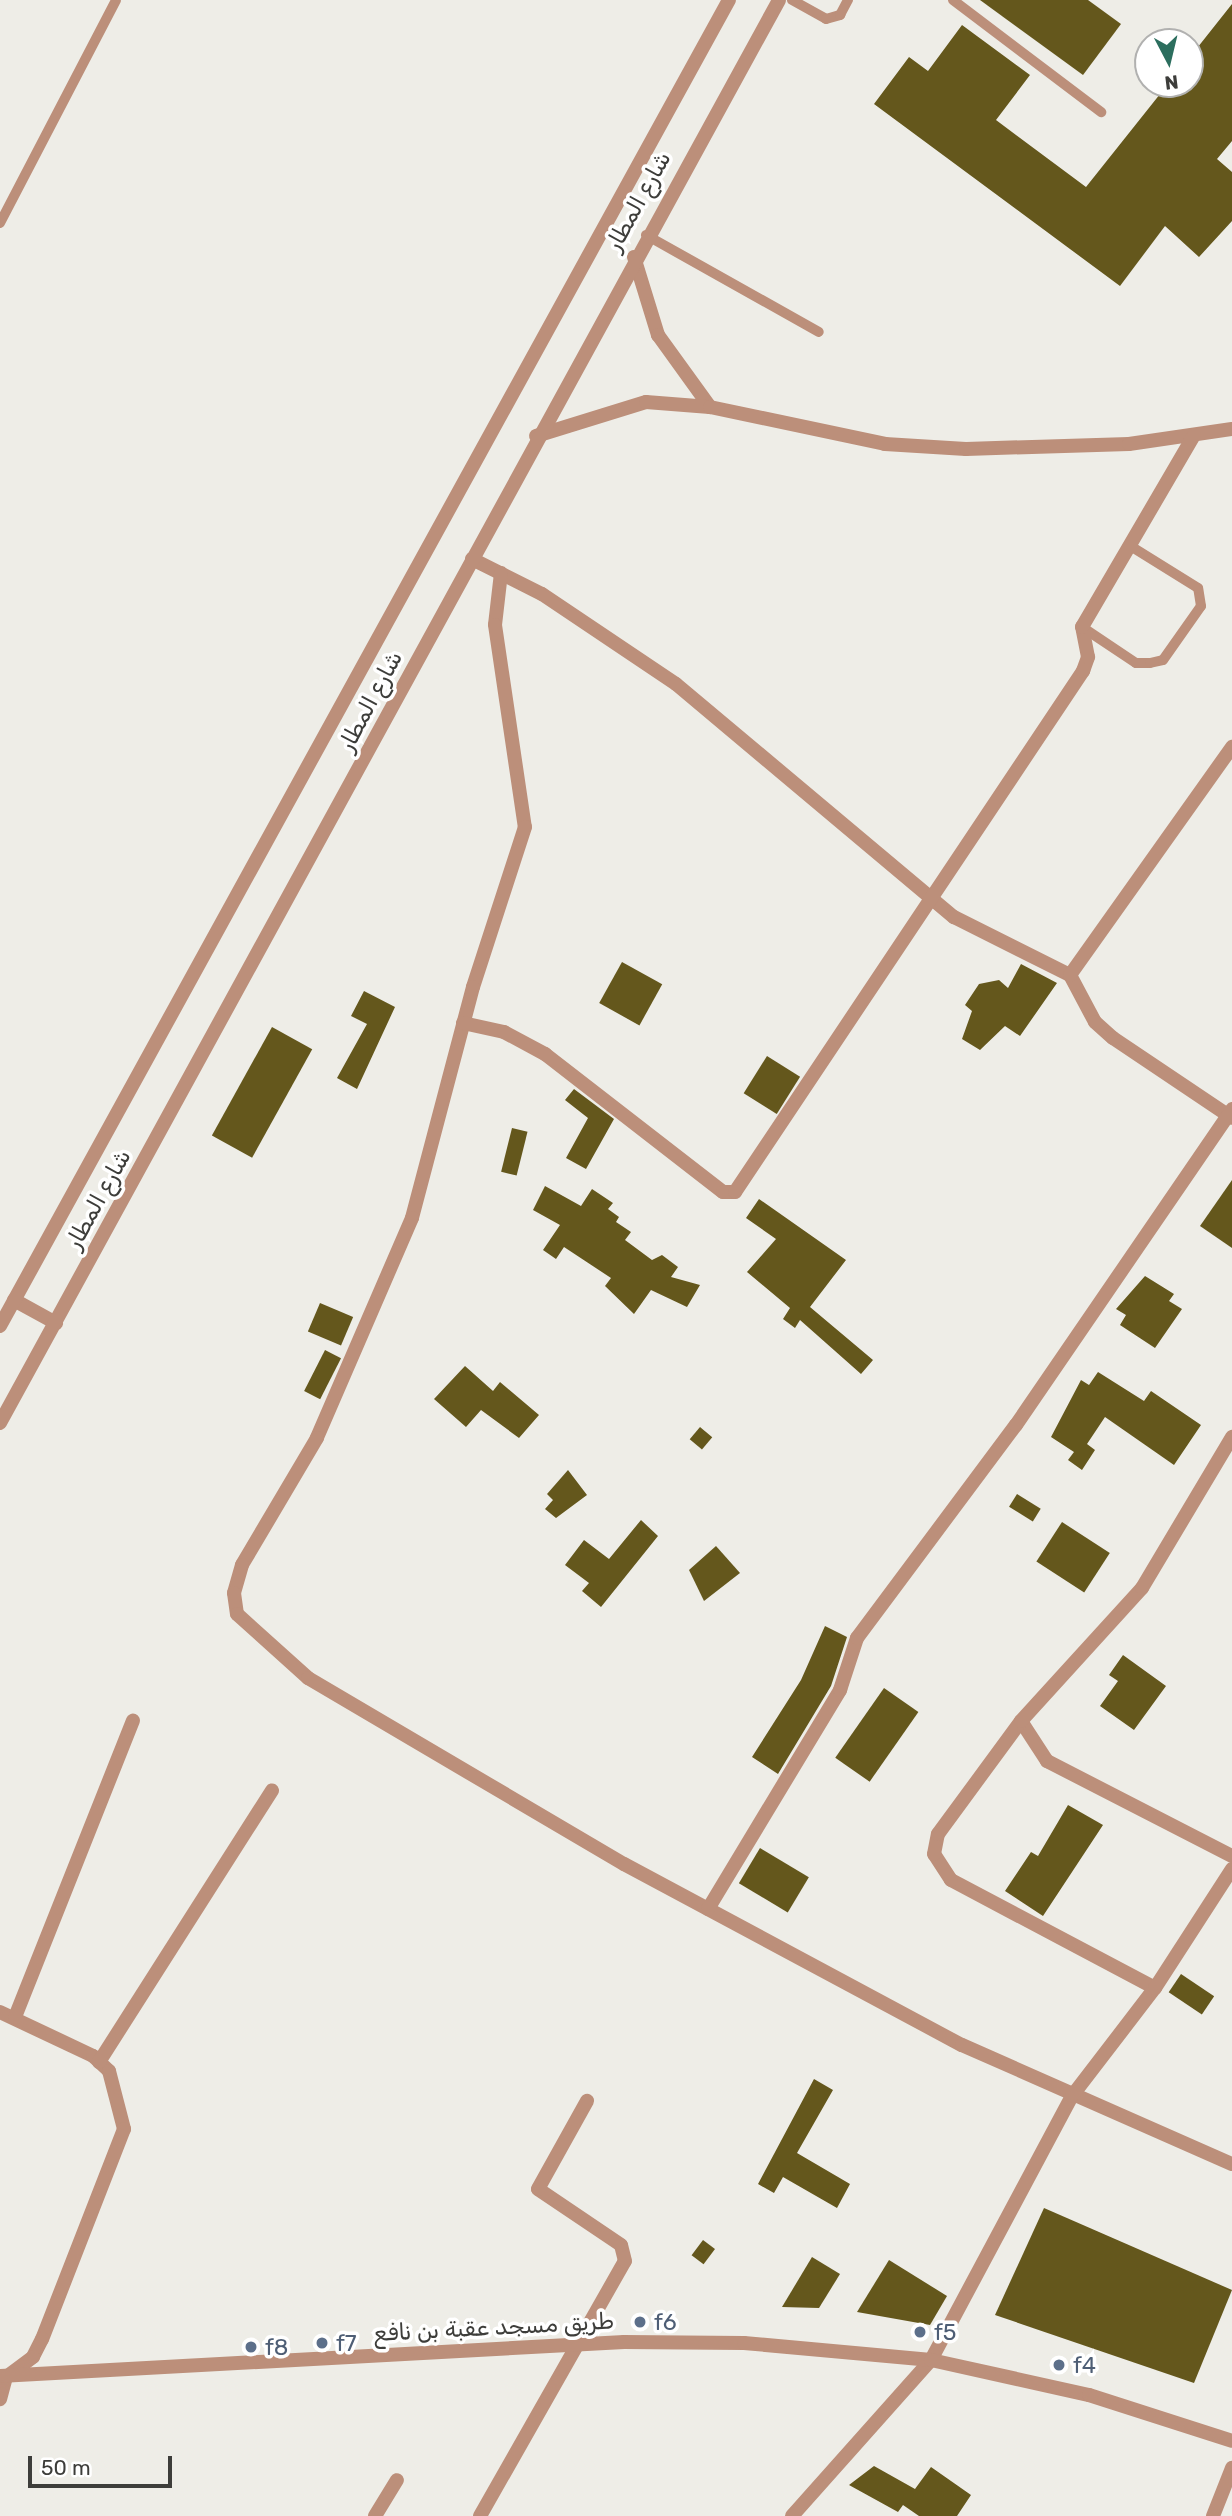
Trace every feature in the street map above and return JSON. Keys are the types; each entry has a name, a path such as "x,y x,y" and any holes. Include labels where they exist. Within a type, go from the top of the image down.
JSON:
{"street":[{"name":"شارع المطار","path":"0,1326 729,0"},
{"name":"شارع المطار","path":"0,1423 472,559 646,234 779,0"},
{"path":"634,257 664,346 710,407"},
{"path":"536,436 617,407 710,407 912,446 1088,446 1232,429"},
{"path":"463,1023 504,1032 545,1054 729,1194 784,1125 1087,664 1082,627 1194,435"},
{"path":"472,559 542,594 676,684 954,917 1070,975 1096,1022 1113,1038 1231,1114 1016,1426 857,1637 840,1690 708,1909"},
{"path":"500,573 495,625 527,816 463,1023 412,1218 317,1438 242,1565 234,1604 260,1639 308,1678 708,1909 962,2045 1072,2096 1232,2164"},
{"path":"1070,975 1232,747"},
{"path":"14,1300 56,1323"},
{"path":"1155,1988 937,1867 938,1834 1021,1721 1142,1588 1232,1437"},
{"path":"15,2017 133,1721"},
{"path":"1021,1721 1047,1761 1232,1856"},
{"path":"99,2062 272,1790"},
{"path":"792,2516 932,2360 1072,2096 1155,1988 1232,1869"},
{"path":"0,2012 15,2017 99,2062 117,2087 120,2146 42,2339 33,2357 3,2376 0,2399"},
{"path":"480,2516 626,2252 538,2189 587,2101"},
{"name":"طريق مسجد عقبة بن نافع","path":"3,2376 575,2344 744,2343 932,2360 1090,2395 1232,2441"},
{"path":"1213,2516 1232,2468"},
{"path":"375,2516 397,2480"}],"lane":[{"path":"1,223 116,0"},
{"path":"793,0 827,19 840,15 848,0"},
{"path":"953,0 1101,112"},
{"path":"646,234 819,332"},
{"path":"1082,627 1136,663 1150,663 1163,660 1201,606 1198,588 1129,545"}],"building":[{"path":"980,0 1088,0 1121,24 1083,75"},
{"path":"1232,4 1232,141 1217,159 1232,172 1232,221 1199,257 1165,226 1120,286 874,104 909,57 928,71 962,25 1030,75 996,120 1086,187 1157,98 1204,98 1204,39"},
{"path":"622,962 662,984 639,1025 599,1003"},
{"path":"1021,964 1057,983 1020,1036 1005,1026 980,1050 962,1039 972,1011 965,1005 979,984 999,980 1008,988"},
{"path":"364,991 395,1007 357,1089 337,1078 367,1024 351,1016"},
{"path":"272,1027 312,1049 252,1158 212,1135"},
{"path":"767,1056 800,1077 777,1114 744,1093"},
{"path":"574,1089 614,1119 586,1169 566,1158 588,1118 565,1100"},
{"path":"512,1128 528,1132 517,1176 501,1172"},
{"path":"1232,1180 1232,1248 1200,1226"},
{"path":"545,1186 581,1206 592,1189 613,1203 608,1209 619,1217 616,1222 631,1232 625,1240 652,1260 662,1255 678,1267 671,1277 700,1285 687,1307 651,1290 634,1314 605,1286 611,1278 564,1247 556,1259 543,1250 560,1225 533,1210"},
{"path":"759,1199 846,1260 810,1307 873,1360 861,1374 800,1320 795,1328 783,1319 790,1308 747,1272 776,1239 746,1218"},
{"path":"1145,1276 1174,1294 1169,1301 1182,1309 1155,1348 1120,1325 1126,1315 1116,1309"},
{"path":"320,1303 353,1317 341,1346 308,1332"},
{"path":"325,1350 341,1358 320,1399 304,1391"},
{"path":"465,1366 493,1391 500,1382 539,1415 519,1438 481,1410 466,1427 434,1399"},
{"path":"1098,1372 1144,1401 1151,1391 1201,1425 1174,1465 1105,1417 1087,1444 1095,1450 1082,1470 1068,1460 1074,1452 1051,1437 1081,1380 1089,1385"},
{"path":"700,1427 712,1437 702,1450 690,1439"},
{"path":"568,1470 587,1495 556,1518 545,1509 553,1500 547,1494"},
{"path":"1017,1494 1041,1509 1033,1522 1009,1507"},
{"path":"641,1520 658,1536 601,1607 582,1591 589,1583 565,1565 584,1540 609,1559"},
{"path":"1062,1522 1110,1553 1084,1592 1036,1561"},
{"path":"716,1546 740,1573 704,1601 689,1570"},
{"path":"825,1626 847,1637 831,1686 778,1774 752,1757 801,1680"},
{"path":"1123,1655 1166,1686 1134,1730 1100,1706 1118,1681 1109,1675"},
{"path":"884,1688 918,1712 870,1782 835,1758"},
{"path":"1068,1805 1103,1825 1043,1916 1005,1891 1031,1852 1038,1856"},
{"path":"760,1848 809,1877 788,1913 739,1883"},
{"path":"1181,1974 1214,1996 1202,2015 1169,1992"},
{"path":"814,2079 833,2090 797,2153 850,2184 837,2208 783,2177 774,2193 758,2184"},
{"path":"1044,2208 1232,2290 1194,2383 995,2315"},
{"path":"703,2240 715,2249 704,2264 692,2255"},
{"path":"812,2257 840,2274 819,2308 782,2307"},
{"path":"889,2260 947,2296 930,2325 857,2312"},
{"path":"874,2466 915,2489 931,2467 971,2495 957,2516 919,2516 903,2505 898,2512 849,2485"}],"place":[{"name":"f6","path":"640,2322"},
{"name":"f5","path":"920,2332"},
{"name":"f7","path":"322,2343"},
{"name":"f8","path":"251,2347"},
{"name":"f4","path":"1059,2365"}]}
